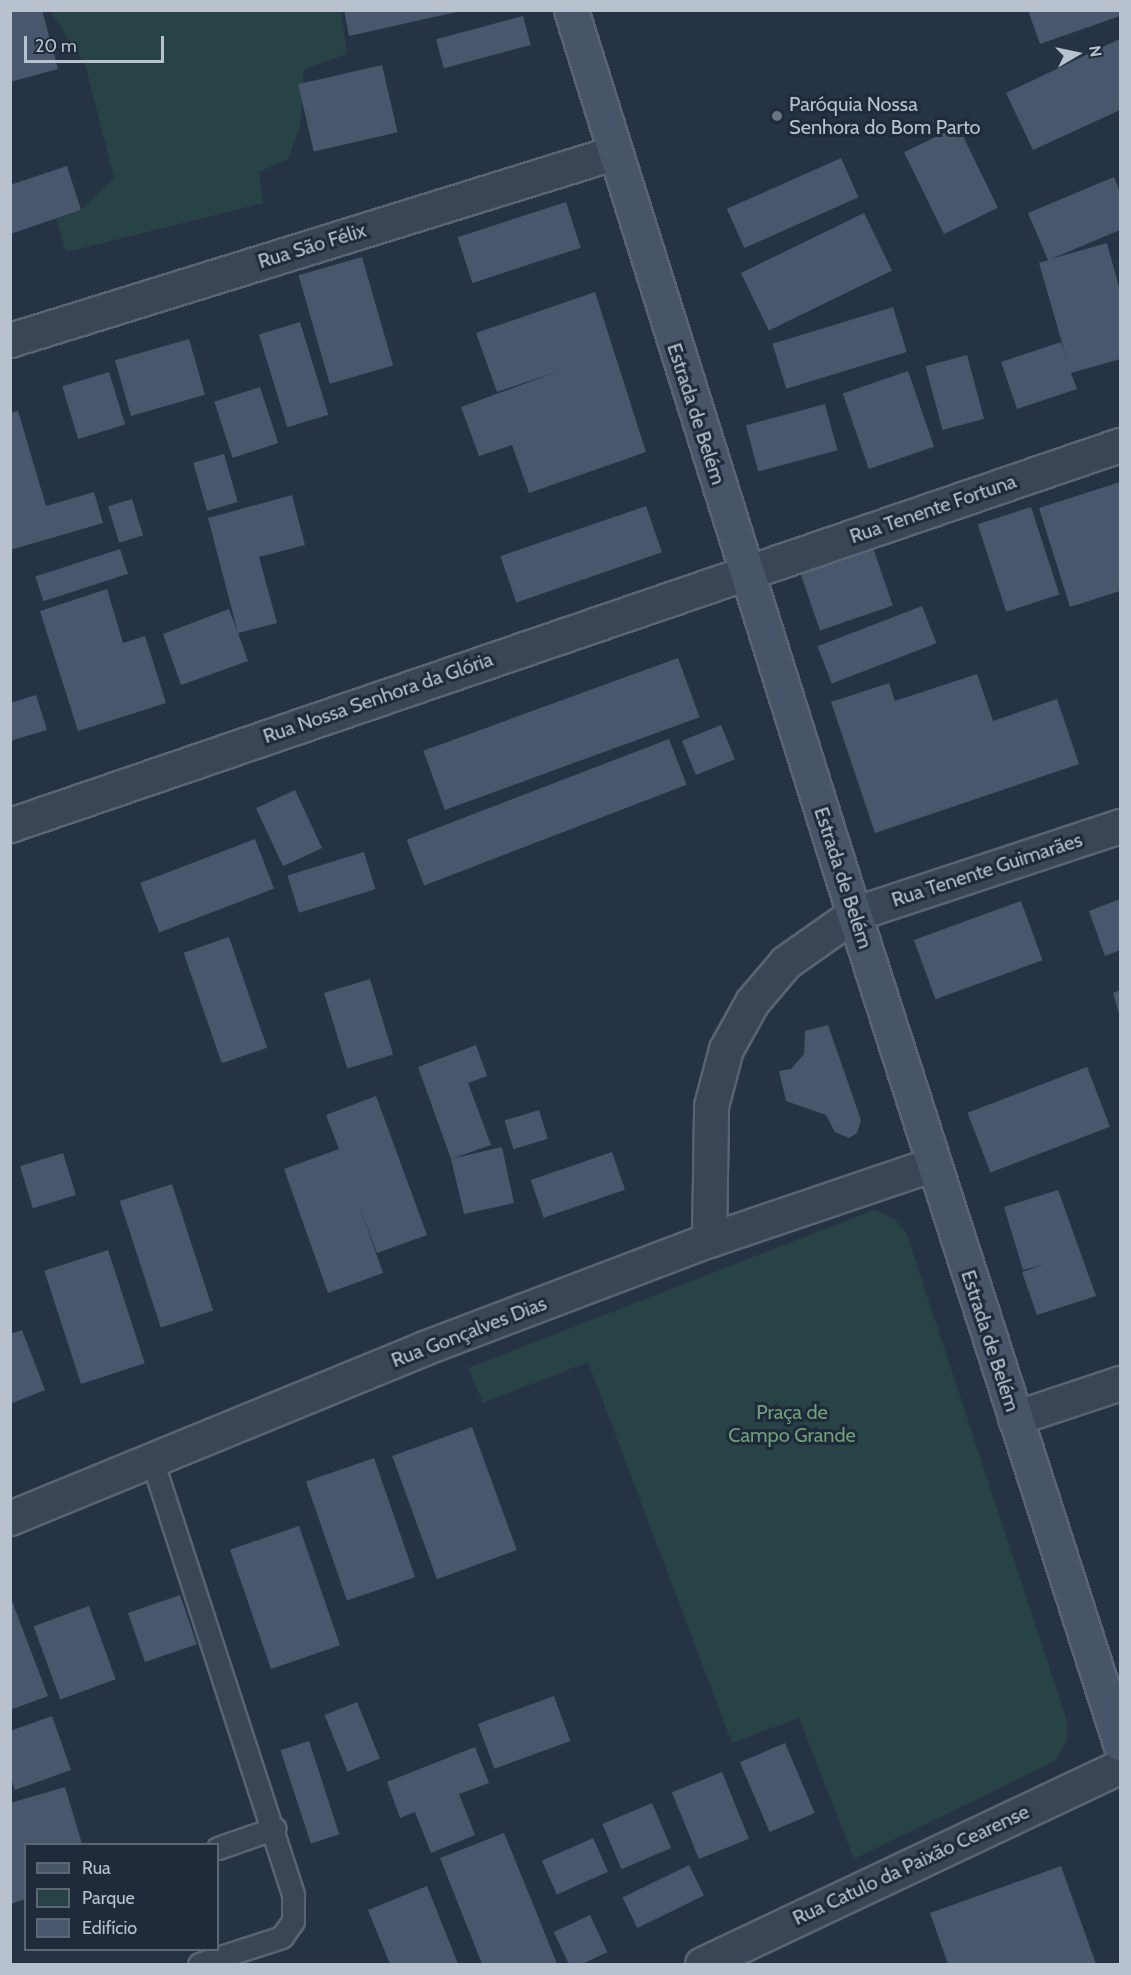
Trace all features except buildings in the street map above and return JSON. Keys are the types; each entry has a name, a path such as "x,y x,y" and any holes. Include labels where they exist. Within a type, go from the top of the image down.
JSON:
{"main road":[{"name":"Estrada de Belém","path":"571,10 612,153 933,1164 1120,1743"}],"street":[{"name":"Rua São Félix","path":"10,340 612,153"},
{"name":"Rua Tenente Fortuna","path":"746,572 1120,445"},
{"name":"Rua Nossa Senhora da Glória","path":"10,825 746,572"},
{"name":"Rua Tenente Guimarães","path":"854,914 1120,826"},
{"path":"709,1240 711,1107 726,1049 752,1002 786,962 854,914"},
{"name":"Rua Gonçalves Dias","path":"10,1518 424,1348 709,1240 933,1164"},
{"path":"1015,1418 1120,1383"},
{"name":"Rua Catulo da Paixão Cearense","path":"702,1965 1120,1766"}],"lane":[{"path":"152,1460 275,1828 293,1895 292,1921 282,1937 199,1965"},
{"path":"219,1848 275,1828"}],"green space":[{"path":"50,11 341,11 347,54 304,69 300,127 288,159 259,172 263,203 66,252 56,219 81,210 114,178 85,64"},
{"name":"Praça de Campo Grande","path":"874,1210 893,1218 906,1232 1067,1721 1068,1739 1055,1761 854,1859 799,1718 732,1743 588,1362 483,1403 468,1368"}],"place":[{"name":"Paróquia Nossa Senhora do Bom Parto","path":"777,116"}]}
